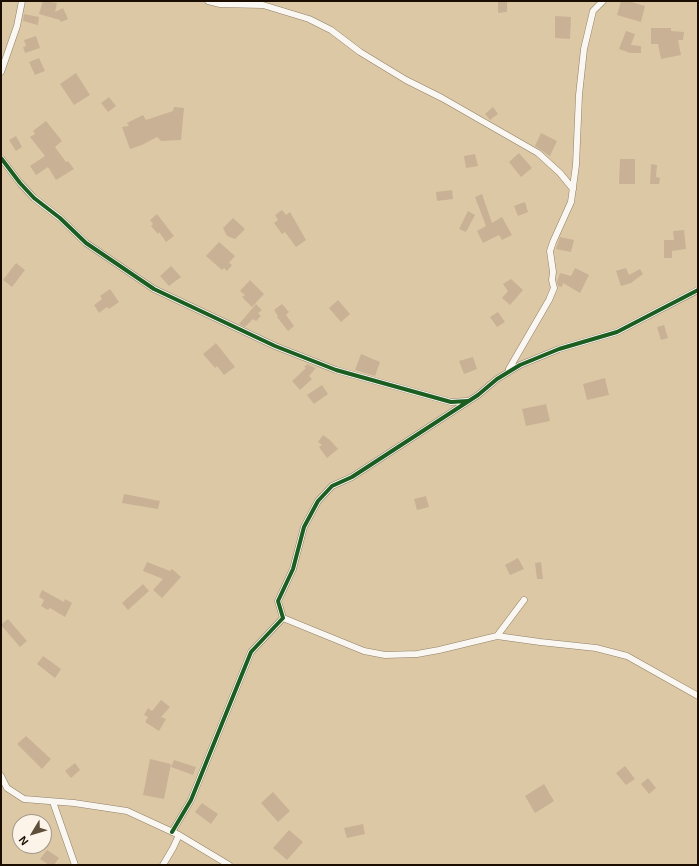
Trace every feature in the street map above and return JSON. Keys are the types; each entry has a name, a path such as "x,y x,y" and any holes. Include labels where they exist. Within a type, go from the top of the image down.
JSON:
{"street":[{"path":"1,72 17,26 22,1"},
{"path":"208,1 220,4 263,5 309,19 325,27 360,52 406,80 454,104 538,153 560,172 573,189"},
{"path":"508,371 549,300 554,288 550,251 572,202 576,165 579,95 584,49 593,11 603,1"},
{"path":"1,158 20,183 34,198 60,218 86,243 154,289 275,346 336,370 451,402 468,401"},
{"path":"283,618 278,601 293,569 304,527 318,502 332,486 352,477 478,395 496,379 508,371 538,357 617,332 698,290"},
{"path":"497,636 524,600"},
{"path":"283,618 364,651 385,655 417,654 497,636 596,648 627,656 698,696"},
{"path":"172,832 191,800 251,652 283,618"},
{"path":"1,776 8,788 24,799 74,803 127,811 179,835 229,865"},
{"path":"53,802 75,865"},
{"path":"163,865 179,835"}],"building":[{"path":"43,1 57,3 55,12 63,8 68,19 61,22 60,20 39,14"},
{"path":"498,1 507,1 507,12 498,13"},
{"path":"621,1 628,1 645,6 641,22 617,15"},
{"path":"24,14 39,17 38,25 23,21"},
{"path":"555,16 571,17 570,39 555,38"},
{"path":"651,28 671,28 671,31 684,32 683,40 678,40 681,55 661,59 658,44 651,44"},
{"path":"626,31 635,34 631,45 641,46 641,53 630,53 619,49"},
{"path":"36,36 40,48 25,53 23,47 26,46 24,40"},
{"path":"39,58 45,71 35,75 29,62"},
{"path":"76,73 90,95 74,105 60,84"},
{"path":"109,97 116,106 108,112 101,103"},
{"path":"174,107 184,108 181,140 161,141 157,137 142,145 130,149 122,127 129,126 127,123 143,115 146,120 173,111"},
{"path":"493,107 498,114 490,120 485,114"},
{"path":"46,121 62,141 55,147 66,162 68,161 74,169 56,180 48,167 36,175 30,166 45,156 30,137 35,134 33,131"},
{"path":"541,133 557,141 550,156 535,146"},
{"path":"16,136 22,147 16,151 9,140"},
{"path":"519,153 532,168 521,177 509,162"},
{"path":"475,154 478,166 466,168 464,156"},
{"path":"620,159 635,159 635,184 619,184"},
{"path":"651,164 657,165 656,177 660,178 659,184 650,184"},
{"path":"452,190 453,199 437,201 436,192"},
{"path":"482,194 492,223 502,217 512,235 502,240 499,235 483,243 477,231 486,226 475,197"},
{"path":"525,202 528,212 518,216 514,206"},
{"path":"282,210 286,215 290,212 306,240 296,247 285,232 282,234 274,223 278,220 275,215"},
{"path":"468,211 475,215 466,232 459,229"},
{"path":"157,214 174,236 166,242 159,232 158,234 151,226 153,224 150,220"},
{"path":"233,218 245,229 235,239 227,236 223,228"},
{"path":"684,230 686,249 672,251 672,258 664,258 664,240 674,240 673,231"},
{"path":"560,237 574,240 571,252 556,249"},
{"path":"219,242 235,256 229,263 232,265 227,271 224,268 222,270 206,256"},
{"path":"16,263 25,270 12,287 3,280"},
{"path":"171,266 181,277 169,286 160,276"},
{"path":"575,268 589,275 580,293 563,283 562,287 558,286 557,282 560,273 571,276"},
{"path":"626,268 629,275 640,269 643,274 631,283 621,286 616,271"},
{"path":"511,279 523,290 510,305 502,298 508,291 503,284"},
{"path":"250,280 264,294 252,307 242,297 245,295 240,291"},
{"path":"110,289 119,302 109,309 107,307 99,313 94,305 102,299 100,296"},
{"path":"338,300 350,314 341,322 329,308"},
{"path":"256,304 262,310 258,313 261,316 256,321 253,319 245,327 239,324"},
{"path":"282,304 289,312 286,315 294,326 288,331 277,317 278,316 274,310"},
{"path":"498,312 505,322 497,327 490,317"},
{"path":"664,325 668,338 661,340 657,327"},
{"path":"216,343 235,367 224,375 217,366 215,368 203,354"},
{"path":"361,354 380,362 375,376 355,370"},
{"path":"473,357 477,369 464,374 459,361"},
{"path":"307,364 316,368 309,376 312,379 300,390 292,381 306,368 304,367"},
{"path":"605,378 609,395 587,400 583,384"},
{"path":"322,385 328,394 314,404 307,395"},
{"path":"546,404 550,421 526,426 522,409"},
{"path":"323,435 338,449 327,458 319,447 322,445 318,442"},
{"path":"124,494 160,501 158,509 122,503"},
{"path":"426,496 429,507 417,510 414,499"},
{"path":"518,558 524,569 510,575 505,565"},
{"path":"147,562 170,571 172,569 181,577 162,598 153,590 163,579 143,571"},
{"path":"541,562 543,579 537,579 535,563"},
{"path":"143,584 149,591 128,610 122,603"},
{"path":"42,590 64,602 65,599 72,603 65,617 50,608 48,610 41,606 44,600 39,597"},
{"path":"8,619 27,641 20,647 1,625"},
{"path":"43,656 61,669 55,678 37,664"},
{"path":"161,700 170,707 161,717 166,719 159,731 145,722 148,717 144,715 148,708 152,711"},
{"path":"26,736 51,759 42,769 17,744"},
{"path":"150,759 171,764 164,799 143,795"},
{"path":"174,760 196,767 193,775 171,767"},
{"path":"75,763 80,770 71,778 65,771"},
{"path":"625,766 635,779 626,785 616,773"},
{"path":"648,778 656,788 649,794 641,784"},
{"path":"544,784 554,801 535,813 525,796"},
{"path":"273,792 290,811 278,822 261,803"},
{"path":"202,803 218,814 211,824 195,812"},
{"path":"363,824 365,834 347,838 344,828"},
{"path":"289,830 303,842 287,860 273,848"},
{"path":"52,853 59,858 54,865 49,865 40,859 44,854"}],"cycle path":[{"path":"1,158 20,183 34,198 60,218 86,243 154,289 275,346 336,370 451,402 468,401"},
{"path":"172,832 191,800 251,652 283,618 278,601 293,569 304,527 318,501 332,486 352,477 478,395 497,379 520,365 559,349 617,332 698,290"}]}
